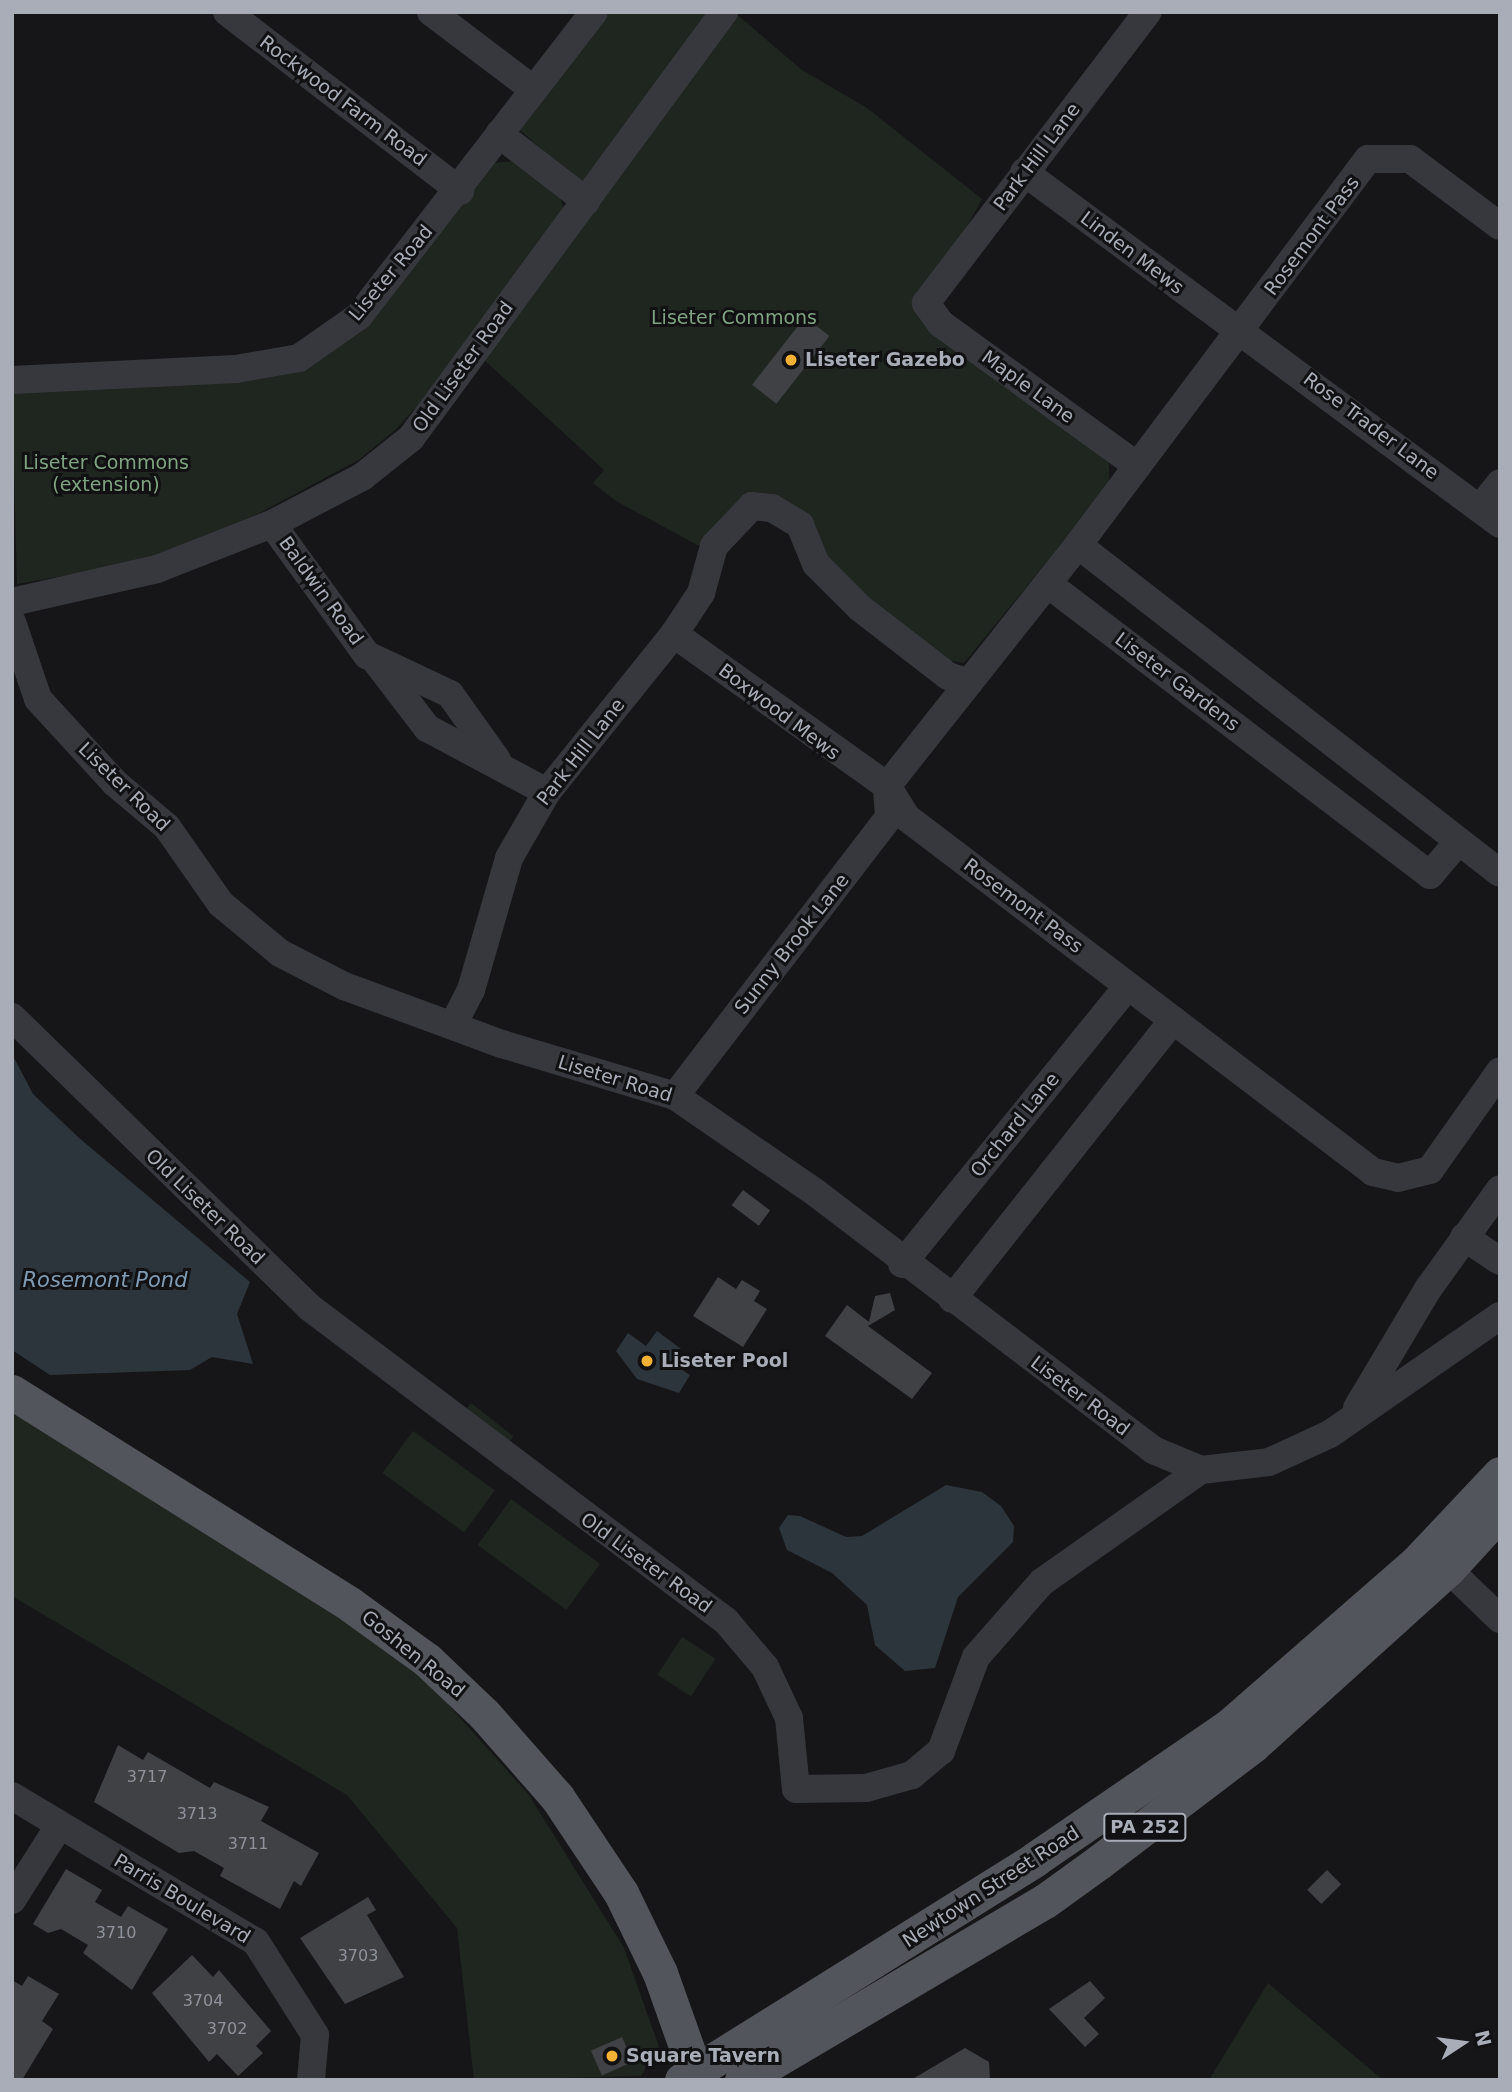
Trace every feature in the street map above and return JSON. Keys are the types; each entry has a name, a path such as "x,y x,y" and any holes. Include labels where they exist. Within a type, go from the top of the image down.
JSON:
{"main road":[{"name":"Goshen Road","path":"12,1392 351,1605 427,1661 484,1714 557,1797 621,1893 692,2077"},
{"name":"Newtown Street Road","path":"692,2077 1088,1824 1228,1727 1417,1562 1500,1474"},
{"name":"Newtown Street Road","path":"743,2080 1045,1901 1114,1851 1253,1745 1448,1569 1500,1512"},
{"path":"1088,1824 1114,1851"}],"street":[{"name":"Rockwood Farm Road","path":"227,12 460,191"},
{"path":"431,12 534,90"},
{"name":"Liseter Road","path":"12,380 236,369 299,358 359,316 460,191 499,134 594,12"},
{"name":"Old Liseter Road","path":"12,602 157,569 272,524 362,477 411,438 724,12"},
{"name":"Park Hill Lane","path":"926,303 1148,12"},
{"path":"499,134 586,201"},
{"name":"Rosemont Pass","path":"1239,334 1368,159 1410,159 1500,226"},
{"name":"Linden Mews","path":"1024,172 1239,334"},
{"name":"Maple Lane","path":"926,303 941,324 1136,465"},
{"path":"887,786 1048,584 1136,465 1239,334"},
{"name":"Rose Trader Lane","path":"1239,334 1490,516"},
{"path":"1490,516 1500,482"},
{"name":"Park Hill Lane","path":"454,1023 471,990 509,858 547,792 674,634 701,593 714,547 752,506 772,508 800,525 816,564 860,608 948,676 969,683"},
{"name":"Baldwin Road","path":"272,524 427,728 496,760 547,792"},
{"path":"1078,545 1329,744 1500,873"},
{"name":"Liseter Gardens","path":"1048,584 1430,875 1457,843"},
{"name":"Liseter Road","path":"12,622 38,699 115,783 167,827 221,904 279,953 344,985 675,1096 816,1193 902,1264 1153,1450 1201,1469 1269,1462 1330,1434 1354,1414 1500,1316"},
{"name":"Boxwood Mews","path":"674,634 887,786"},
{"name":"Baldwin Road","path":"370,656 450,694 496,760"},
{"path":"1306,779 1329,744"},
{"name":"Rosemont Pass","path":"887,786 906,817 1373,1172 1398,1178 1430,1170 1500,1071"},
{"name":"Sunny Brook Lane","path":"675,1096 890,817 887,786"},
{"name":"Orchard Lane","path":"902,1264 1128,986"},
{"name":"Old Liseter Road","path":"12,1017 309,1307 726,1621 765,1667 789,1718 796,1789 866,1788 912,1775 941,1751 975,1657 1042,1581 1201,1469"},
{"path":"952,1299 1173,1020"},
{"name":"Liseter Road","path":"1354,1414 1464,1237 1500,1189"},
{"path":"1464,1237 1500,1261"},
{"path":"1448,1569 1500,1619"},
{"name":"Parris Boulevard","path":"12,1796 256,1942 315,2035 311,2080"},
{"path":"12,1900 59,1826"}],"green space":[{"path":"609,12 717,12 592,179 580,183 520,130"},
{"name":"Liseter Commons","path":"734,12 802,70 867,108 982,199 938,279 913,302 1109,461 1109,486 964,663 948,660 843,580 789,505 701,547 616,501 593,483 604,470 482,358"},
{"name":"Liseter Commons (extension)","path":"514,161 560,196 564,211 452,368 396,429 360,459 241,523 131,564 17,584 12,393 287,370 493,163"},
{"path":"471,1403 514,1436 507,1445 464,1412"},
{"path":"12,1412 395,1645 529,1795 624,1948 659,2047 641,2076 474,2080 457,1928 347,1795 12,1596"},
{"path":"413,1431 495,1490 464,1532 382,1473"},
{"path":"511,1499 600,1564 566,1610 477,1545"},
{"path":"682,1637 716,1659 691,1697 657,1675"},
{"path":"1268,1983 1383,2080 1209,2080"}],"water":[{"name":"Rosemont Pond","path":"12,1054 33,1094 78,1137 250,1282 237,1314 253,1364 212,1357 190,1370 50,1375 12,1350"},
{"name":"Liseter Pool","path":"657,1331 681,1349 673,1364 690,1375 679,1393 637,1379 616,1351 628,1333 646,1346"},
{"path":"946,1485 982,1492 1001,1506 1014,1526 1013,1542 958,1597 935,1668 905,1671 875,1645 867,1605 832,1573 787,1550 779,1528 788,1515 800,1516 846,1537 862,1536"}],"building":[{"name":"Liseter Gazebo","path":"805,317 829,336 776,404 752,385"},
{"path":"743,1190 770,1210 759,1226 732,1205"},
{"path":"718,1277 736,1289 742,1280 760,1291 754,1301 767,1309 743,1347 693,1316"},
{"path":"890,1293 895,1310 868,1326 932,1373 912,1399 825,1336 847,1305 869,1322 875,1296"},
{"path":"118,1745 143,1760 148,1752 210,1788 214,1782 269,1807 261,1821 319,1853 301,1886 294,1881 280,1909 220,1876 224,1868 194,1851 179,1853 94,1802"},
{"path":"66,1869 102,1890 95,1902 121,1917 128,1906 168,1929 132,1990 83,1953 88,1945 61,1929 48,1933 33,1924"},
{"path":"1327,1870 1341,1884 1321,1904 1307,1890"},
{"path":"368,1897 376,1910 367,1915 404,1977 345,2004 300,1938"},
{"path":"192,1955 213,1977 219,1970 271,2031 256,2046 263,2053 238,2076 217,2054 209,2062 152,1993"},
{"path":"28,1976 59,1994 42,2021 53,2029 22,2080 12,2080 12,1980 22,1986"},
{"path":"1090,1981 1105,1998 1084,2018 1099,2034 1085,2047 1049,2009"},
{"name":"Square Tavern","path":"622,2037 633,2062 602,2075 591,2051"},
{"path":"965,2048 989,2062 990,2080 911,2080"}],"place":[{"name":"Liseter Gazebo","path":"791,360"},
{"name":"Liseter Pool","path":"647,1361"},
{"name":"Square Tavern","path":"612,2056"}]}
